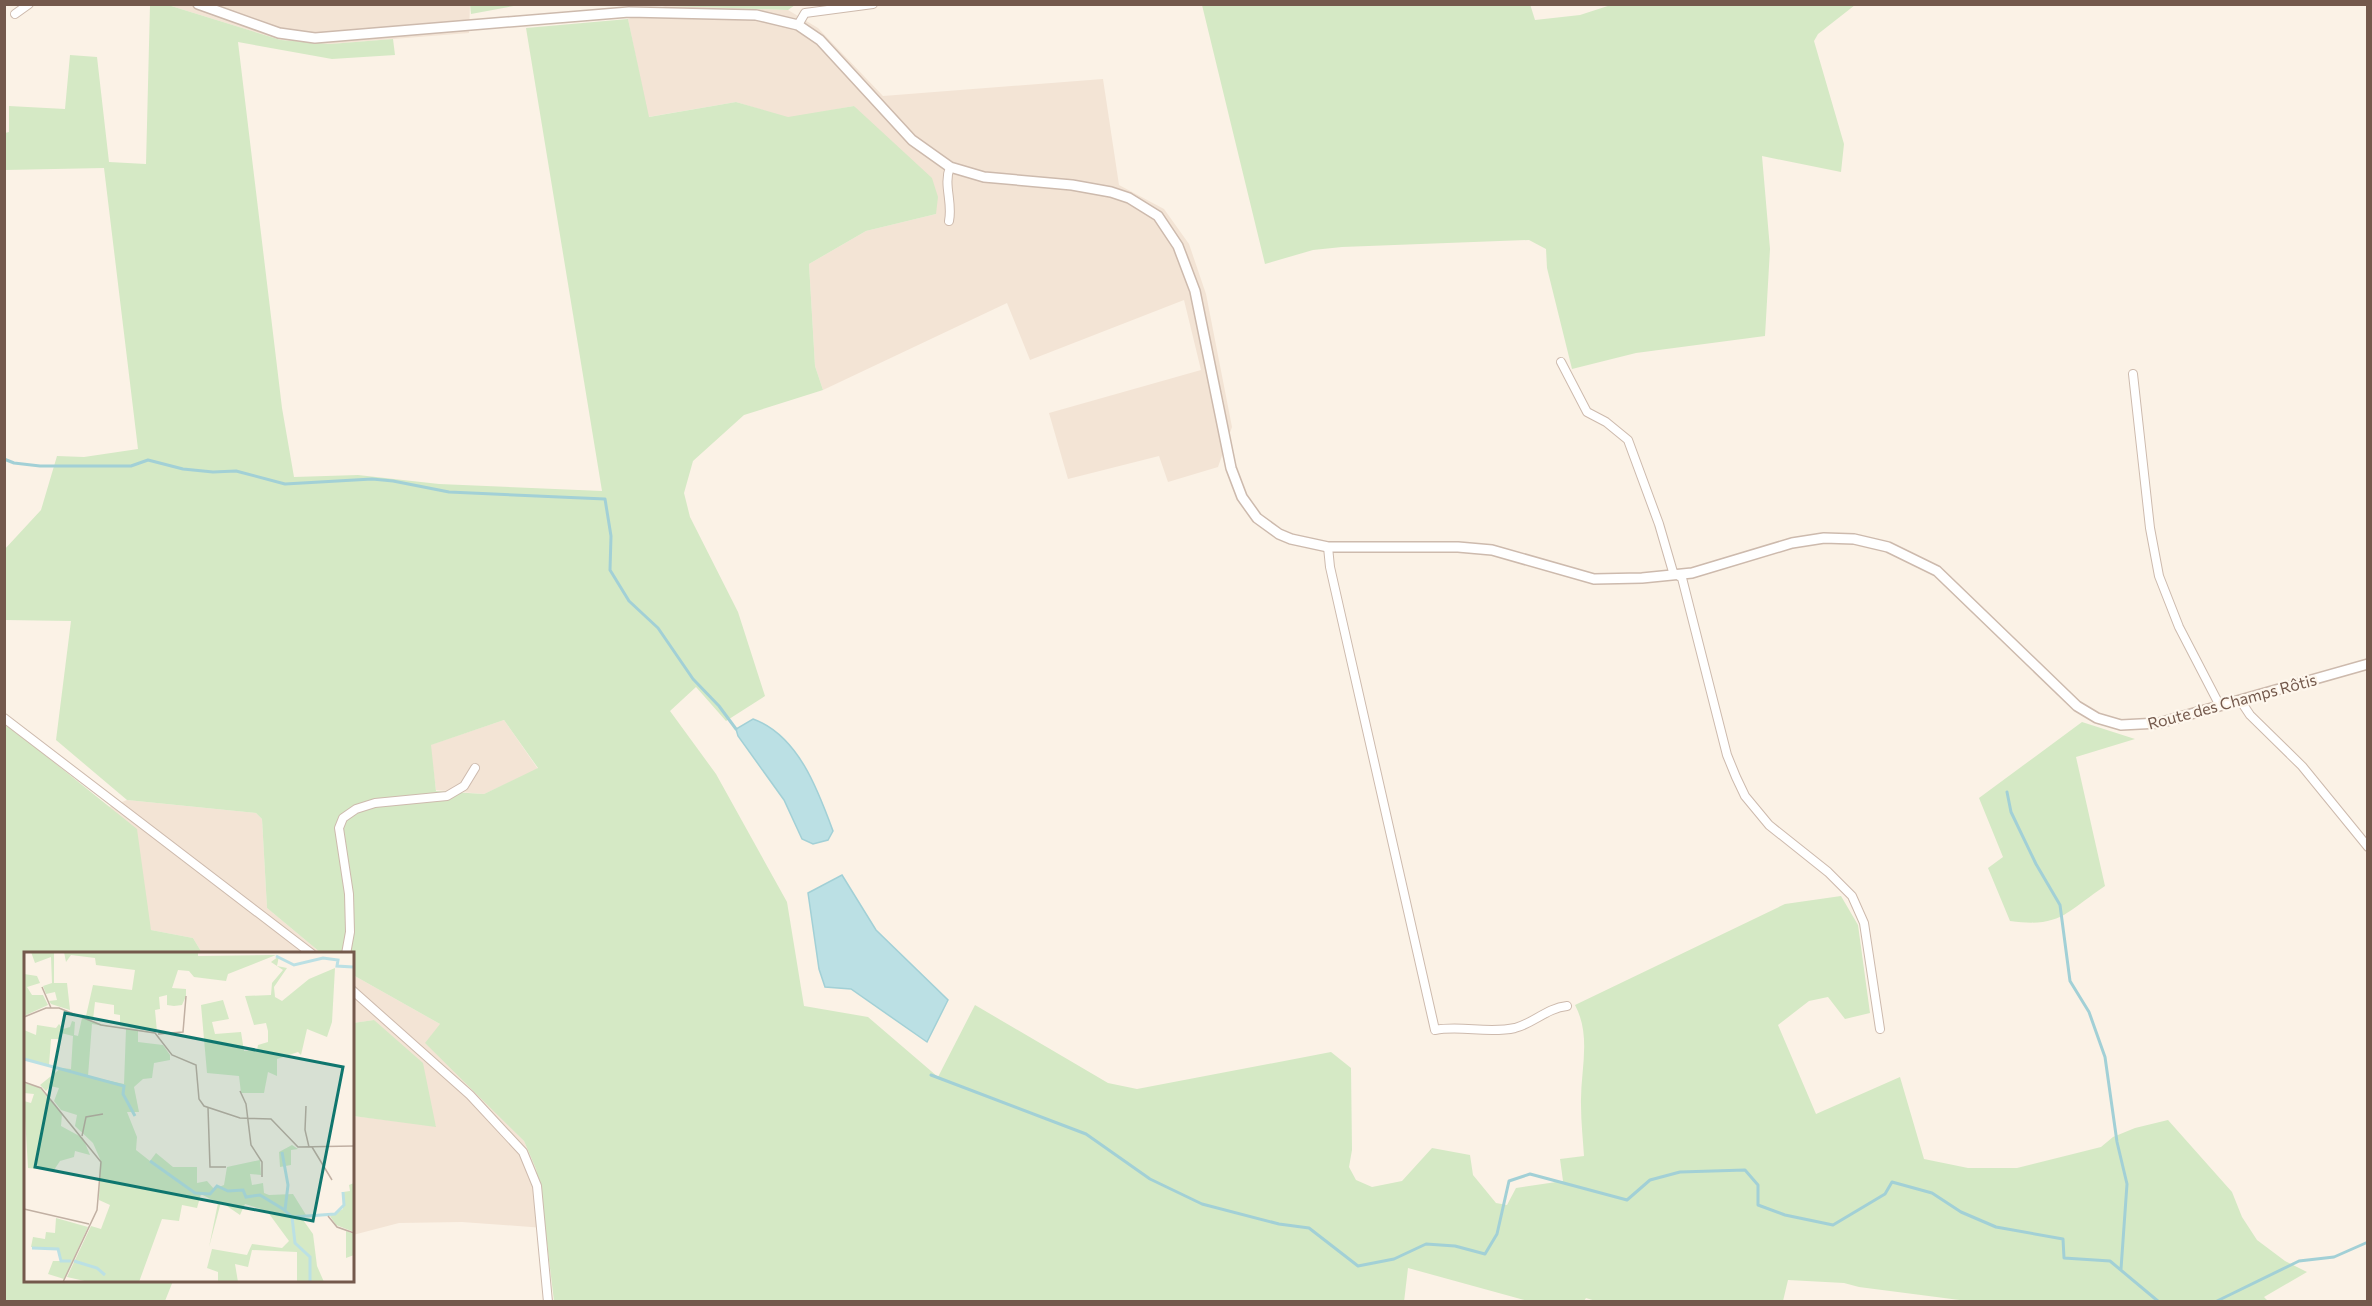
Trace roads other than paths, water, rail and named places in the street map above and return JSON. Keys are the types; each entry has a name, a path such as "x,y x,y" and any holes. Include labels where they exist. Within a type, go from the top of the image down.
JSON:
{"street":[{"path":"198,4 279,33 315,38 629,12 756,15 798,25 805,14 805,4"},
{"path":"805,14 873,4"},
{"path":"15,14 24,6"},
{"name":"Route des Champs Rôtis","path":"798,25 820,40 912,140 950,167 984,177 1072,185 1111,192 1130,198 1158,216 1178,246 1192,281 1231,468 1242,497 1257,518 1279,534 1328,547 1475,548 1510,554 1570,574 1594,579 1679,575 1706,570 1792,543 1824,538 1854,539 1888,547 1937,571 2067,698 2097,718 2121,725 2143,726 2367,664"},
{"path":"949,220 951,209 947,178 950,167"},
{"path":"1561,362 1587,412 1616,428 1628,440 1659,524 1673,572 1682,578 1727,755 1740,786 1768,825 1846,888 1858,906 1864,923 1880,1029"},
{"path":"2133,374 2150,528 2159,576 2179,627 2220,706"},
{"path":"1328,547 1330,567 1435,1030 1515,1028 1550,1010 1567,1006"},
{"path":"2240,700 2250,715 2302,766 2367,847"},
{"path":"4,718 309,952"},
{"path":"346,952 350,933 349,894 339,828 344,818 356,809 375,803 447,796 464,786 475,768"},
{"path":"354,992 470,1095 523,1152 531,1166 537,1186 548,1302"}],"water":[{"path":"753,719 782,737 804,766 833,831 828,840 813,844 802,839 784,800 738,736 736,729"},
{"path":"842,875 876,930 948,1000 927,1042 851,989 825,987 819,969 808,893"}],"waterway":[{"path":"4,459 14,463 40,466 131,466 148,460 183,469 213,472 236,471 285,484 372,479 449,492 605,499 611,536 610,570 629,601 658,628 693,679 719,706 736,729"},
{"path":"2007,792 2011,812 2036,864 2060,905 2070,981 2089,1012 2105,1057 2117,1142 2127,1184 2121,1269"},
{"path":"931,1075 1086,1134 1150,1179 1202,1204 1279,1224 1309,1228 1358,1266 1394,1259 1426,1244 1455,1246 1485,1254 1497,1234 1509,1181 1530,1174 1627,1200 1650,1180 1680,1172 1745,1170 1758,1185 1758,1205 1785,1215 1833,1225 1885,1194 1892,1182 1932,1193 1961,1212 1996,1227 2063,1239 2064,1258 2110,1261 2159,1302"},
{"path":"2215,1302 2299,1261 2334,1257 2368,1242"}]}
